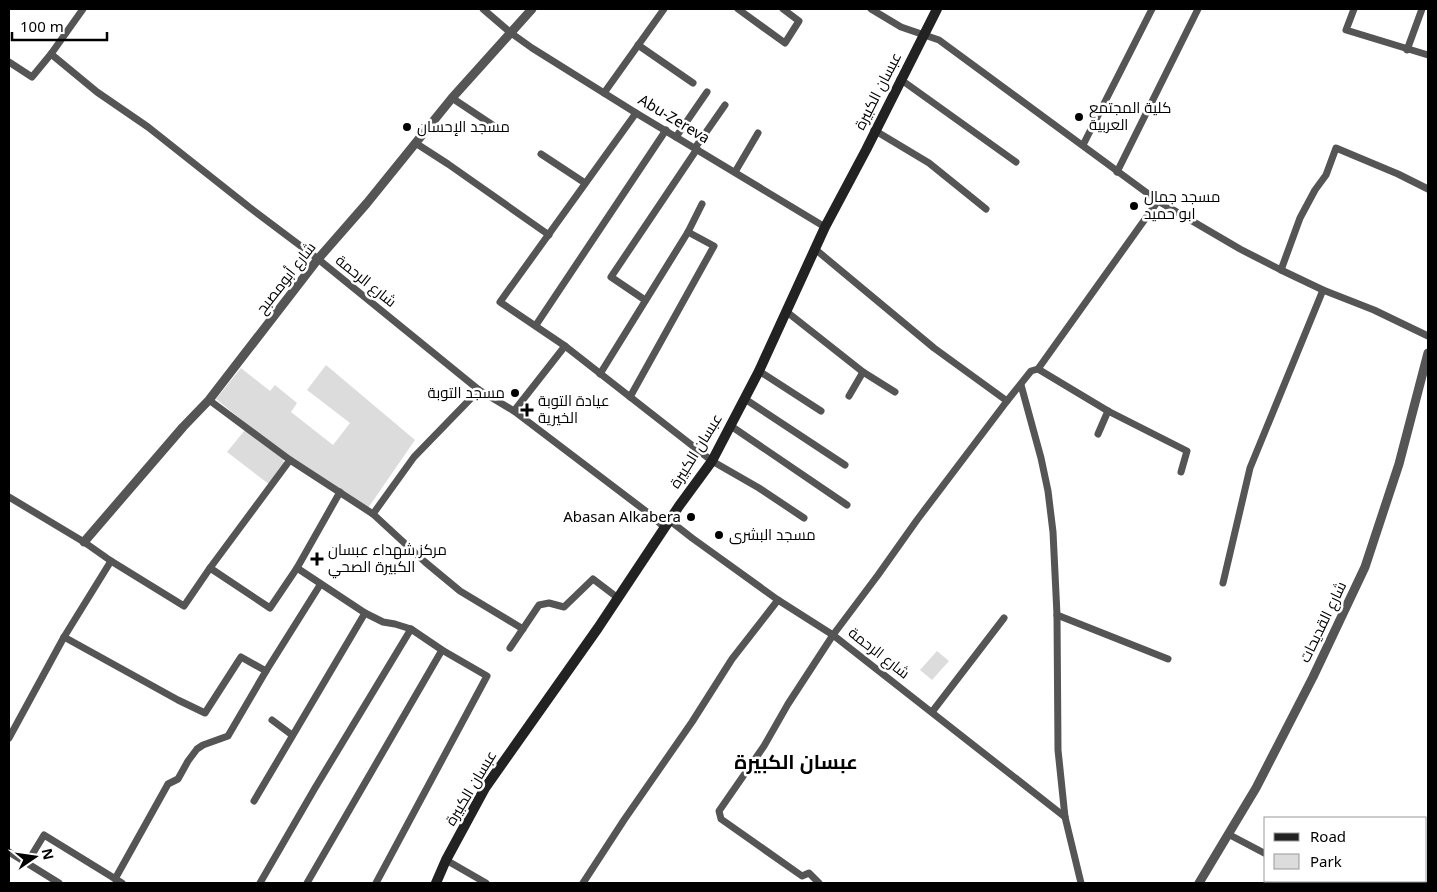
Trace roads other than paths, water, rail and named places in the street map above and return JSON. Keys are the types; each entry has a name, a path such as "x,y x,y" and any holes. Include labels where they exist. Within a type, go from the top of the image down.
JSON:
{"main road":[{"name":"عبسان الكبيرة","path":"436,883 446,860 485,788 712,461 746,399 825,227 937,9"}],"street":[{"path":"9,62 32,77 83,9"},
{"name":"Abu-Zereva","path":"483,9 532,48 825,227"},
{"name":"شارع أبومصبح","path":"84,542 176,434 209,400 318,259 417,144 452,98 532,9"},
{"path":"604,93 664,9"},
{"path":"738,9 785,43 799,21 783,9"},
{"path":"871,9 901,27 939,40 1158,201 1240,249 1281,270 1323,290 1374,310 1428,336"},
{"path":"1083,145 1152,9"},
{"path":"1118,172 1198,9"},
{"path":"1354,9 1346,30 1428,55"},
{"path":"1407,50 1422,9"},
{"path":"638,45 693,83"},
{"name":"شارع الرحمة","path":"50,54 97,92 148,127 318,259 479,390 514,411 647,512 692,538 778,600 833,634 1064,817"},
{"path":"900,80 1016,162"},
{"path":"676,137 707,92"},
{"path":"452,98 494,126"},
{"path":"645,300 611,277 725,105"},
{"path":"636,113 500,302 565,346 712,461 759,488 804,518"},
{"path":"536,325 666,130"},
{"path":"874,130 929,163 986,209"},
{"path":"735,172 758,133"},
{"path":"417,144 549,235"},
{"path":"1281,270 1300,218 1315,190 1326,175 1336,148 1428,189"},
{"path":"541,154 585,183"},
{"path":"820,883 809,874 802,876 740,833 721,819 719,811 764,746 788,704 833,634 1007,401 1031,371 1038,369 1158,201"},
{"path":"600,374 688,232 702,204"},
{"path":"630,397 714,246 688,232"},
{"path":"815,249 934,348 1007,401"},
{"path":"1223,583 1250,468 1323,290"},
{"path":"787,312 863,372 895,392"},
{"path":"514,411 565,346"},
{"name":"شارع القديحات","path":"1199,883 1256,788 1365,567 1399,464 1428,353"},
{"path":"1038,369 1108,411 1187,451 1181,472"},
{"path":"759,371 821,411"},
{"path":"849,396 863,372"},
{"path":"1021,385 1041,458 1048,491 1053,532 1057,615 1058,750 1064,817 1081,883"},
{"path":"373,514 414,457 479,390"},
{"path":"746,399 845,465"},
{"path":"209,400 290,460 373,514 460,591 522,629"},
{"path":"1098,434 1108,411"},
{"path":"731,426 847,505"},
{"path":"9,497 184,606 290,460"},
{"path":"210,568 270,608 297,568 340,492"},
{"path":"9,738 64,637 111,561"},
{"path":"297,568 365,613 383,622 411,629 442,650 487,676 376,883"},
{"path":"510,648 539,605 549,603 564,608 593,580 618,598"},
{"path":"115,879 168,784 178,780 197,749 228,736 320,585"},
{"path":"583,883 692,722 732,659 778,600"},
{"path":"254,801 365,613"},
{"path":"1057,615 1168,659"},
{"path":"932,712 1004,618"},
{"path":"260,883 411,629"},
{"path":"64,637 205,713 241,657 266,671"},
{"path":"307,883 442,650"},
{"path":"272,720 292,735"},
{"path":"1228,834 1264,853"},
{"path":"27,862 44,835 122,883"},
{"path":"9,852 59,883"},
{"path":"446,860 486,883"}],"place":[{"name":"كلية المجتمع العربية","path":"1079,117"},
{"name":"مسجد الإحسان","path":"407,127"},
{"name":"مسجد جمال ابو حميد","path":"1134,206"},
{"name":"مسجد التوبة","path":"515,393"},
{"name":"عيادة التوبة الخيرية","path":"527,410"},
{"name":"Abasan Alkabera","path":"691,517"},
{"name":"مسجد البشرى","path":"719,535"},
{"name":"مركز شهداء عبسان الكبيرة الصحي","path":"317,559"}],"district":[{"name":"عبسان الكبيرة","path":"796,762"}]}
